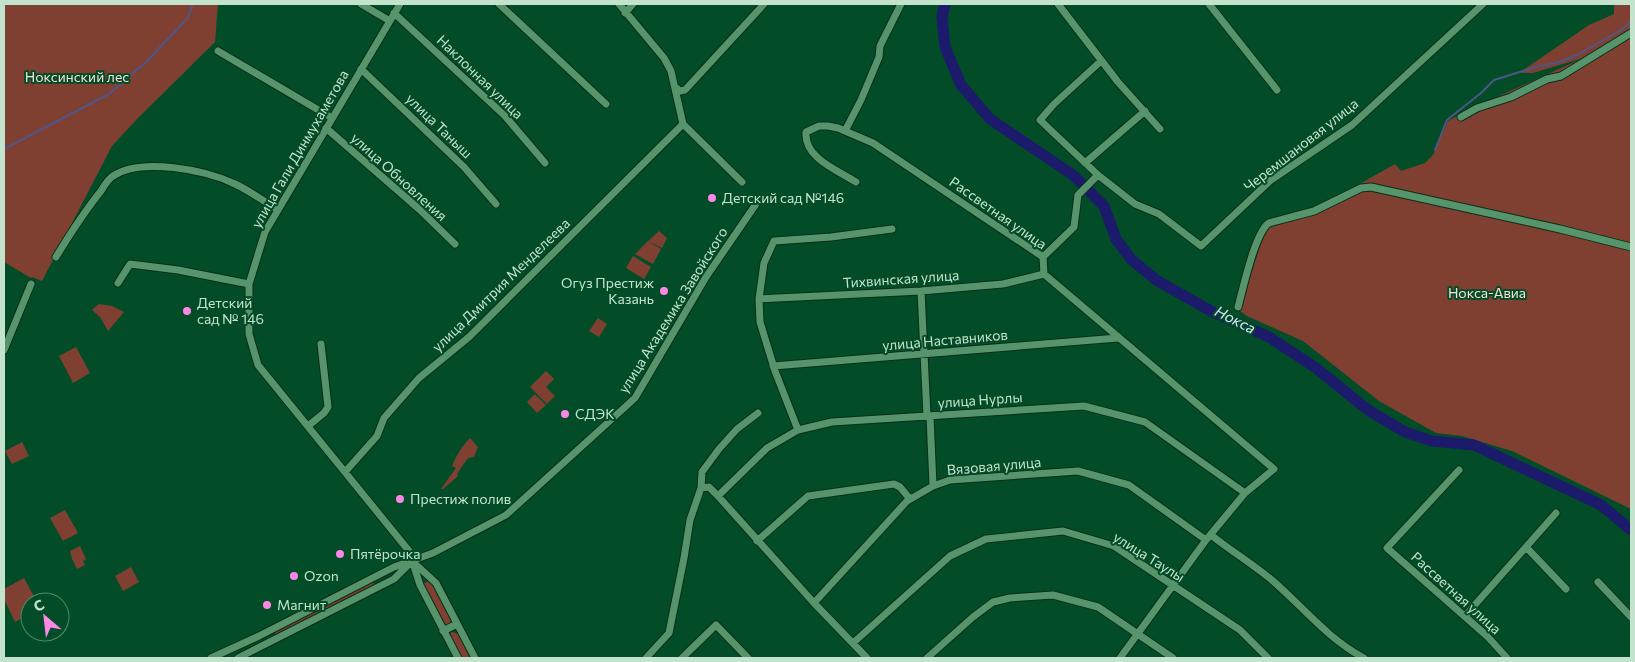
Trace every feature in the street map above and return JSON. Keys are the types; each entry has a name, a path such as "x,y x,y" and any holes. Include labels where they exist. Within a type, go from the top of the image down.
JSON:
{"street":[{"path":"361,4 390,20"},
{"name":"улица Гали Динмухаметова","path":"400,4 265,232 250,284 249,334 258,365 409,551 412,561"},
{"path":"499,4 606,104"},
{"path":"619,4 664,58 671,71 683,124 742,182"},
{"path":"626,13 633,4"},
{"path":"675,87 685,90 764,4"},
{"path":"845,131 861,100 879,57 880,46 901,4"},
{"path":"1058,4 1101,60 1160,129"},
{"path":"1209,4 1277,90"},
{"name":"Черемшановая улица","path":"1098,175 1135,204 1159,214 1201,246 1272,180 1352,125 1481,4"},
{"name":"Наклонная улица","path":"394,13 505,116 545,163"},
{"path":"1461,117 1477,108 1511,97 1547,79 1561,76 1631,33"},
{"path":"218,50 332,118"},
{"path":"1042,257 1074,226 1078,195 1098,175 1040,120 1054,104 1101,60"},
{"name":"улица Таныш","path":"361,69 464,167 496,204"},
{"path":"1085,163 1145,111"},
{"name":"улица Дмитрия Менделеева","path":"346,472 377,436 384,418 418,378 469,337 683,124"},
{"name":"Рассветная улица","path":"856,182 817,158 806,138 806,132 819,126 828,126 873,143 1042,257 1044,274"},
{"name":"улица Обновления","path":"326,128 419,209 455,244"},
{"path":"56,257 80,216 112,177 129,168 161,166 212,176 234,184 278,210"},
{"path":"1238,307 1257,239 1264,226 1314,211 1361,188 1371,187 1560,229 1631,247"},
{"name":"улица Академика Завойского","path":"211,658 269,631 394,567 433,553 506,515 636,398 706,277 756,204"},
{"path":"798,430 773,366 760,322 759,299 764,263 774,241 831,238 892,229"},
{"path":"118,283 130,264 178,270 250,284"},
{"path":"1044,274 1274,469 1245,493 1172,586 1120,658"},
{"name":"Тихвинская улица","path":"759,299 921,291 1003,284 1044,274"},
{"path":"4,350 31,284"},
{"path":"921,291 923,354 933,486"},
{"name":"улица Наставников","path":"773,366 1118,338"},
{"path":"308,426 324,414 328,407 322,344"},
{"name":"улица Нурлы","path":"718,496 767,448 798,430 832,422 1084,406 1145,422 1245,493"},
{"path":"646,658 669,633 690,520 701,488 702,472 719,449 738,429 758,413"},
{"name":"Рассветная улица","path":"1459,470 1387,548 1465,616 1508,658"},
{"name":"Вязовая улица","path":"814,603 910,499 933,486 950,480 1078,471 1129,485 1273,581 1327,633 1347,649 1364,658"},
{"path":"757,541 808,496 894,484 900,487 910,499"},
{"path":"701,488 708,487 718,496 814,603 867,658"},
{"path":"1465,616 1556,513"},
{"name":"улица Таулы","path":"853,643 950,556 986,539 1063,531 1114,546 1240,630 1268,658"},
{"path":"1526,547 1566,589"},
{"path":"412,561 436,583 475,658"},
{"path":"412,561 420,585 458,658"},
{"name":"улица Академика Завойского","path":"238,658 394,579 412,561"},
{"path":"1598,582 1631,617"},
{"path":"927,658 973,616 993,602 1010,598 1052,595 1098,607 1173,658"},
{"path":"444,631 458,624"},
{"path":"682,658 716,625 748,658"},
{"path":"269,631 274,640"}],"green space":[{"name":"Ноксинский лес","path":"4,4 218,4 215,42 112,146 42,281 31,278 4,262"},
{"name":"Нокса-Авиа","path":"1614,4 1631,4 1630,29 1604,46 1631,30 1631,509 1512,451 1462,436 1436,433 1379,401 1303,341 1247,316 1236,308 1263,225 1326,203 1395,164 1401,171 1425,163 1433,155 1448,121 1583,58 1533,73 1519,73 1589,25 1614,14"},
{"path":"659,231 667,238 662,248 648,241"},
{"path":"648,241 661,249 653,264 635,254"},
{"path":"633,256 651,267 644,279 626,268"},
{"path":"99,304 112,306 124,312 108,331 100,317 92,310"},
{"path":"598,318 607,324 599,337 589,331"},
{"path":"76,347 90,373 73,383 59,356"},
{"path":"546,371 554,379 546,387 555,396 547,404 530,387"},
{"path":"535,394 546,405 537,413 527,402"},
{"path":"470,438 478,447 474,457 468,458 459,470 458,476 441,489 456,468 452,466 457,455"},
{"path":"22,442 29,456 12,464 5,451"},
{"path":"65,510 78,533 63,541 50,518"},
{"path":"80,546 86,559 83,561 85,565 77,569 70,551"},
{"path":"131,567 139,582 123,591 115,576"},
{"path":"24,578 32,592 20,592 20,619 15,622 4,599 4,589"},
{"path":"431,580 452,620 452,623 445,626 423,584"},
{"path":"373,582 375,586 277,636 274,632"},
{"path":"452,632 458,634 470,658 460,658 449,636"}],"waterway":[{"path":"4,149 109,94 145,63 187,19 193,4"},
{"name":"Нокса","path":"945,4 942,17 945,47 961,85 990,119 1073,175 1104,206 1116,239 1131,259 1156,280 1211,311 1269,337 1316,368 1368,410 1405,432 1432,441 1474,445 1601,505 1631,530"},
{"path":"1435,150 1447,120 1494,80 1539,66 1557,63 1577,55 1618,32 1630,23 1631,20"}],"place":[{"name":"Детский сад №146","path":"712,198"},
{"name":"Огуз Престиж Казань","path":"664,291"},
{"name":"Детский сад № 146","path":"187,311"},
{"name":"СДЭК","path":"565,414"},
{"name":"Престиж полив","path":"400,499"},
{"name":"Пятёрочка","path":"340,554"},
{"name":"Ozon","path":"294,576"},
{"name":"Магнит","path":"267,605"}]}
